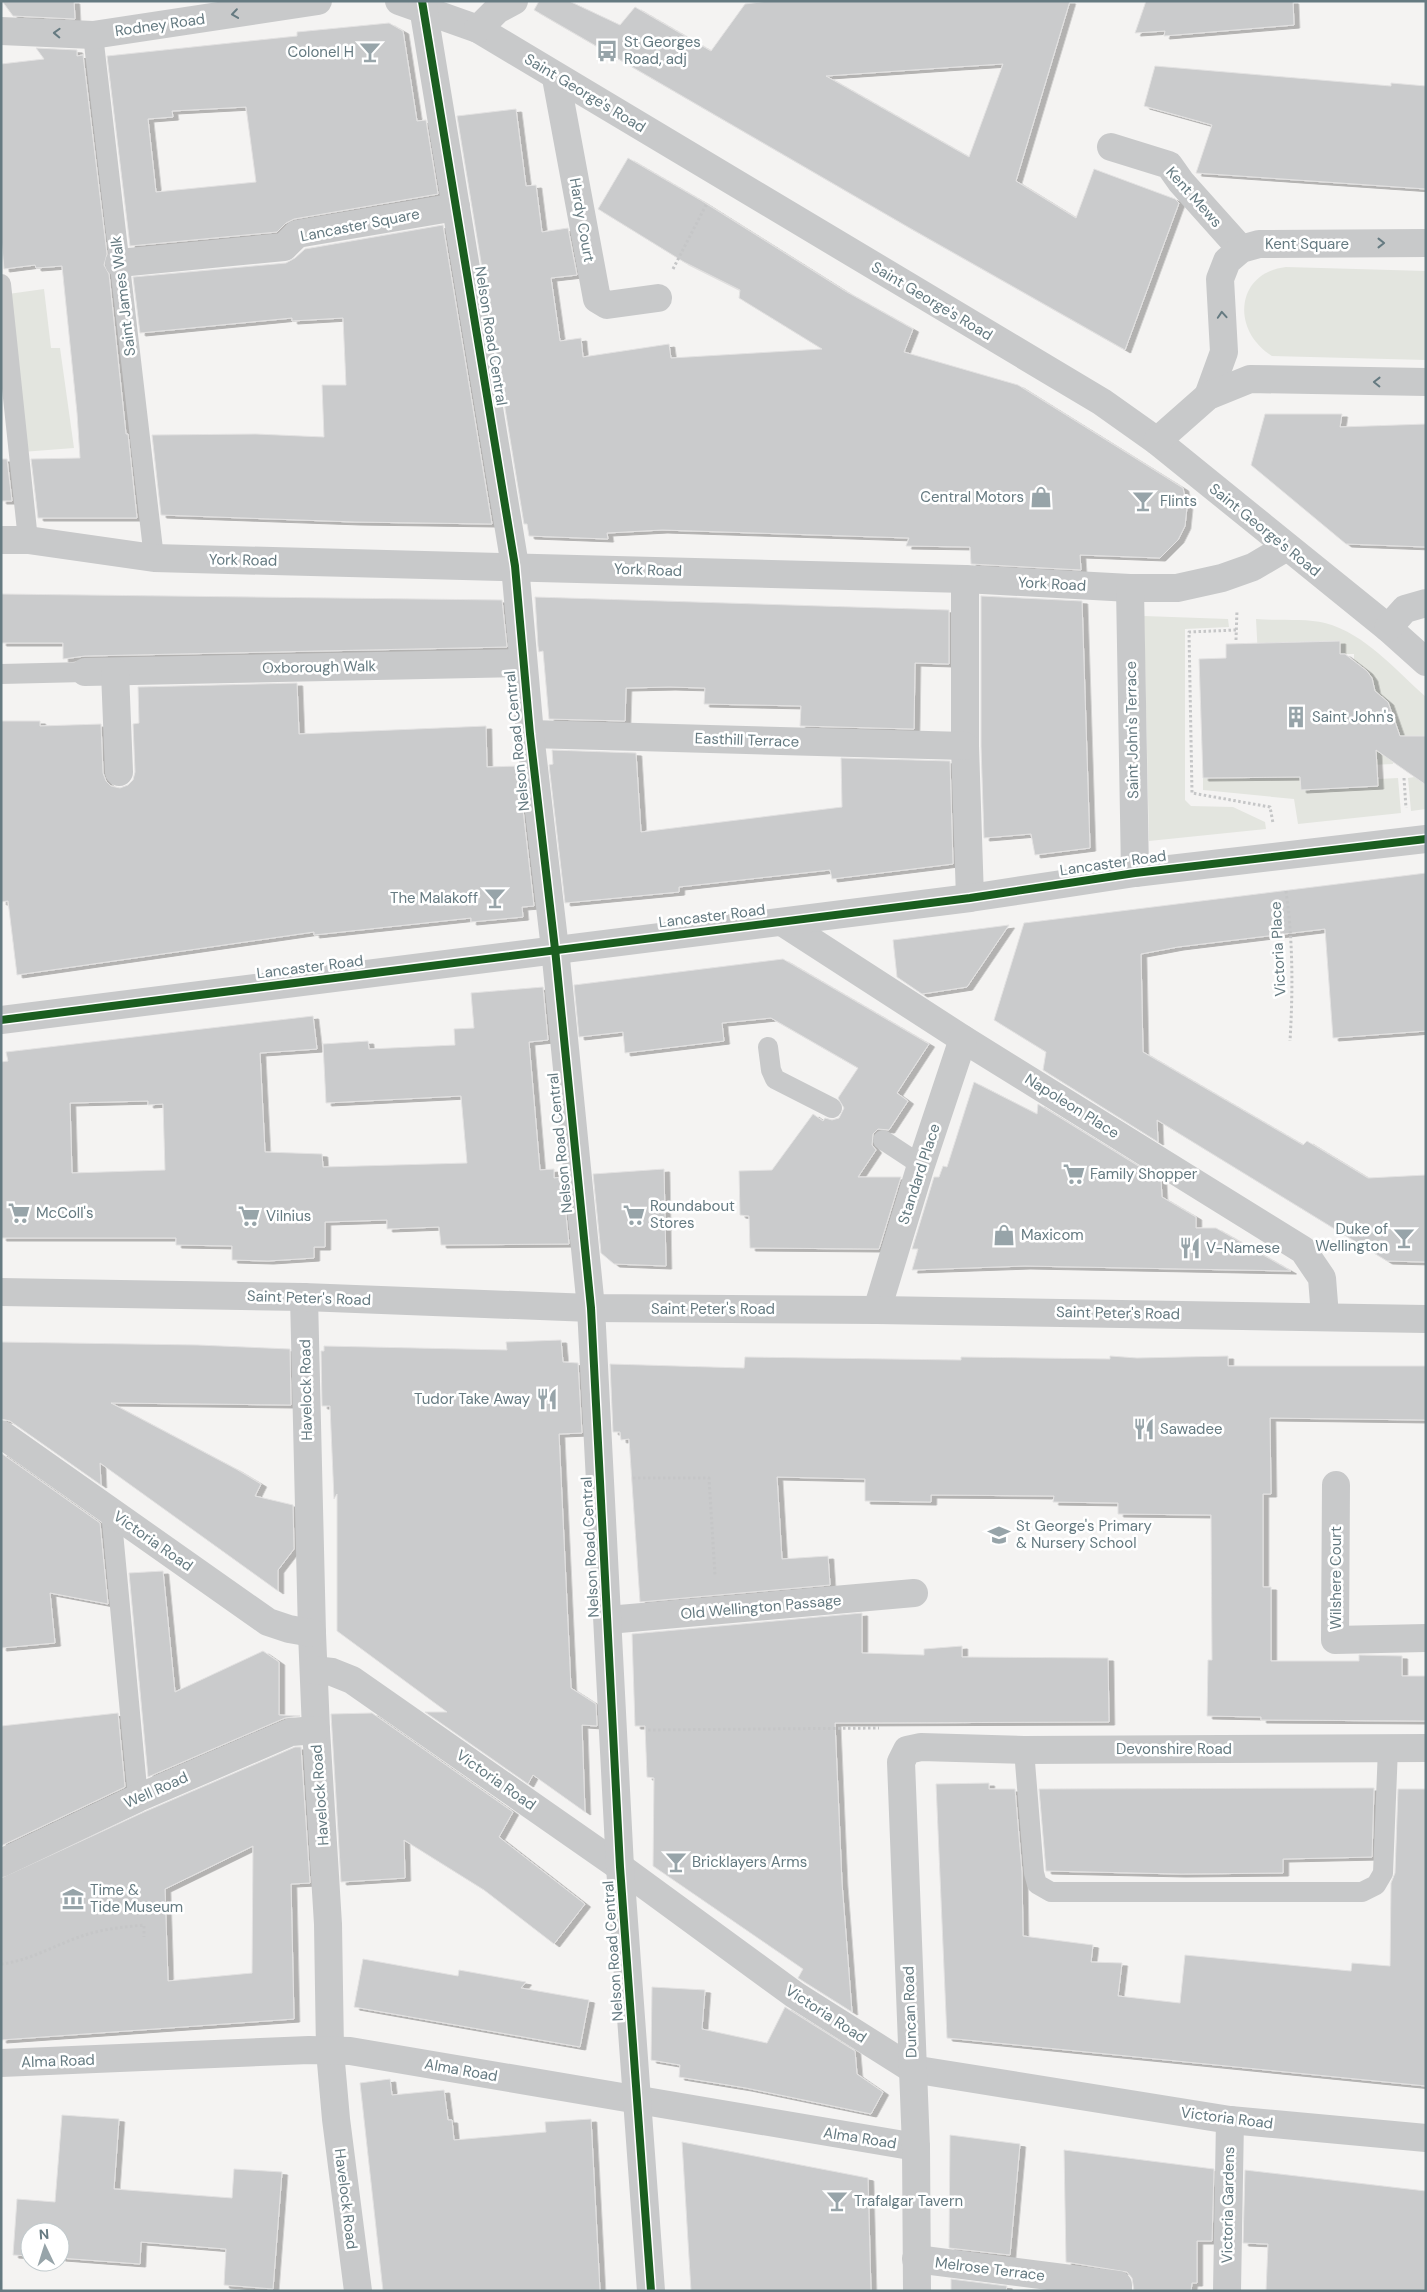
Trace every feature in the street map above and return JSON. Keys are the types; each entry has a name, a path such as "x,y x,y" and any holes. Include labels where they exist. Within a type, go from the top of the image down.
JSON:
{"street":[{"name":"Rodney Road","path":"1,31 94,35 318,1"},
{"path":"478,29 497,10 514,1"},
{"name":"Saint George's Road","path":"415,4 478,29 556,78 673,145 1102,402 1157,441 1388,628 1426,662"},
{"name":"Nelson Road Central","path":"415,4 456,207 516,566 530,734 555,949 591,1308 620,1867 652,2291"},
{"name":"Hardy Court","path":"556,78 596,299 607,305 658,298"},
{"name":"Kent Mews","path":"1111,146 1169,165 1181,182 1241,249"},
{"name":"Lancaster Square","path":"119,263 284,247 297,234 456,207"},
{"name":"Kent Square","path":"1241,249 1259,244 1426,243"},
{"path":"1208,396 1224,352 1220,278 1227,261 1241,249"},
{"path":"1224,352 1250,379"},
{"path":"1157,441 1208,396 1250,379 1426,382"},
{"name":"York Road","path":"1,540 28,540 154,558 965,579 1130,588 1177,588 1222,578 1253,567 1287,547"},
{"path":"965,579 965,746 970,898"},
{"name":"Saint John's Terrace","path":"1130,588 1135,872"},
{"path":"1388,628 1405,609 1420,603 1426,603"},
{"name":"Oxborough Walk","path":"85,672 523,663"},
{"path":"115,672 119,772"},
{"name":"Easthill Terrace","path":"530,734 965,746"},
{"name":"Lancaster Road","path":"1,1020 970,898 1135,872 1426,839"},
{"name":"Napoleon Place","path":"782,922 963,1039 1303,1250 1322,1278 1325,1316"},
{"name":"Standard Place","path":"877,1310 921,1166 963,1039"},
{"name":"Saint Peter's Road","path":"1,1292 304,1298 591,1308 877,1310 1426,1319"},
{"name":"Havelock Road","path":"304,1298 312,1633 328,1924 330,2051 336,2119 358,2291"},
{"name":"Victoria Road","path":"1,1434 268,1622 289,1629 312,1633"},
{"name":"Wilshere Court","path":"1336,1485 1336,1640 1426,1638"},
{"name":"Old Wellington Passage","path":"608,1620 914,1593"},
{"name":"Victoria Road","path":"314,1670 332,1672 352,1680 620,1867 795,1996 912,2070 1230,2120 1426,2138"},
{"name":"Well Road","path":"1,1864 138,1798 291,1732 316,1730"},
{"name":"Devonshire Road","path":"914,1749 1426,1748"},
{"name":"Duncan Road","path":"914,1749 901,1762 916,2147 917,2291"},
{"name":"Alma Road","path":"1,2063 350,2051 916,2147"},
{"name":"Victoria Gardens","path":"1227,2291 1230,2120"},
{"name":"Melrose Terrace","path":"916,2259 1118,2285 1118,2291"}],"lane":[{"name":"Saint James Walk","path":"94,35 154,558"},
{"path":"1,284 28,540"},
{"name":"Oxborough Walk","path":"1,674 85,672"},
{"path":"768,1046 771,1070 775,1079 832,1108"},
{"path":"883,1140 921,1166"},
{"path":"111,1512 138,1798"},
{"path":"1024,1750 1037,1884 1051,1892 1362,1892 1376,1885 1383,1873 1388,1748"}],"path":[{"path":"658,298 722,176"},
{"path":"600,1478 709,1478 718,1611"},
{"path":"614,1731 879,1727 914,1749"},
{"path":"1,1964 18,1962 84,1935 114,1928 144,1926 144,1938"}],"shaded area":[{"path":"1286,267 1426,271 1426,360 1272,356 1259,345 1250,332 1245,318 1244,304 1248,291 1257,280 1269,272"},
{"path":"44,289 51,348 60,348 74,448 9,453 1,295"},
{"path":"1144,616 1228,619 1229,627 1185,629 1185,800 1191,806 1233,807 1265,822 1266,829 1149,841"},
{"path":"1256,619 1325,623 1354,635 1379,654 1426,697 1426,736 1415,747 1393,752 1393,764 1370,765 1368,692 1372,678 1362,667 1354,665 1354,654 1340,654 1339,641 1297,642 1258,657"},
{"path":"1300,777 1301,790 1378,787 1378,779 1398,778 1401,813 1298,824 1294,799 1203,790 1203,778"},
{"path":"1415,777 1426,785 1426,809 1411,811 1408,778"}],"building":[{"path":"2,1 74,1 75,19 13,16"},
{"path":"539,1 569,1 620,25 635,7 711,51 745,4 768,1 1070,1 1016,181 1076,218 1094,169 1175,199 1179,203 1125,350 908,227 534,10","holes":["1003,64 969,157 826,76"]},
{"path":"1146,1 1293,1 1294,25 1164,36 1165,31 1135,33"},
{"path":"389,23 403,31 417,121 426,120 438,194 294,219 286,223 277,232 130,246 107,56 297,36 297,32","holes":["246,107 256,182 156,192 148,119 173,117 172,111"]},
{"path":"36,48 77,50 77,56 83,55 107,254 104,265 109,274 137,518 38,518 31,459 80,458 62,266 36,268 35,265 4,269 1,237 1,64 44,59"},
{"path":"1155,66 1391,86 1391,83 1426,86 1426,189 1196,173 1212,125 1144,106"},
{"path":"516,109 526,186 536,185 542,232 568,228 577,275 551,278 560,341 581,338 583,357 669,344 671,358 822,349 739,298 740,290 684,262 598,209 628,158 702,201 845,291 913,329 904,352 1018,385 1183,488 1187,507 1185,526 1178,540 1160,558 1080,555 1081,570 971,564 970,547 906,546 909,538 662,530 607,533 608,539 529,536 527,524 524,524 457,116"},
{"path":"443,225 492,524 355,522 161,515 152,435 256,434 324,437 322,385 346,385 343,318 292,321 292,318 140,333 133,277 286,263 305,249"},
{"path":"1265,414 1342,414 1340,427 1426,424 1426,547 1346,544 1251,465"},
{"path":"1,459 7,459 12,501 1,501"},
{"path":"1,594 502,600 507,647 85,656 63,659 63,643 1,643"},
{"path":"981,596 1082,601 1090,848 1035,855 1031,834 984,838 981,746"},
{"path":"535,597 949,610 949,664 915,663 914,729 800,726 801,706 704,704 705,688 670,687 626,688 625,721 549,719 543,651 539,652 538,646"},
{"name":"Saint John's","path":"1340,641 1340,654 1345,654 1367,671 1372,678 1375,691 1388,702 1400,736 1426,736 1426,785 1376,750 1378,786 1301,790 1300,777 1203,778 1199,659 1226,658 1226,644"},
{"path":"297,683 299,734 486,726 487,767 518,766 534,906 522,907 523,917 471,922 471,918 314,935 314,932 17,975 8,901 1,902 1,721 40,721 40,726 101,724 103,773 106,781 111,786 120,788 128,785 133,780 135,772 133,724 139,723 138,687"},
{"path":"552,750 636,753 641,832 842,807 841,758 950,761 953,864 832,879 830,870 679,887 679,892 565,903 549,765 553,764"},
{"path":"1426,873 1426,1031 1333,1038 1325,929 1178,947 1141,954 1143,1052 1303,1145 1307,1141 1368,1178 1426,1175 1426,1262 1387,1261 1157,1120 1158,1142 1043,1070 1046,1052 994,1020 1024,923"},
{"path":"1009,925 967,987 922,994 897,977 893,940"},
{"path":"783,959 929,1044 897,1093 908,1101 889,1130 878,1129 873,1134 872,1145 876,1150 858,1177 901,1177 879,1249 750,1248 749,1216 740,1215 739,1171 772,1170 813,1114 823,1121 825,1118 832,1120 839,1118 844,1108 838,1098 858,1068 771,1018 722,1023 724,1041 625,1053 623,1032 579,1037 574,985"},
{"path":"543,987 548,1040 529,1042 540,1170 554,1169 554,1178 562,1177 569,1244 441,1245 439,1227 387,1229 387,1220 325,1222 325,1247 314,1247 314,1258 268,1261 232,1260 232,1246 176,1245 176,1238 1,1238 1,1062 8,1061 6,1052 313,1016 317,1049 260,1053 265,1152 322,1154 323,1167 467,1163 461,1096 326,1103 323,1044 368,1041 369,1049 455,1045 454,1029 474,1028 471,993","holes":["148,1101 148,1105 163,1104 165,1170 72,1173 70,1103"]},
{"path":"974,1082 1037,1114 1038,1104 1161,1180 1162,1197 1196,1217 1196,1228 1216,1228 1291,1271 1025,1266 912,1270 918,1249 912,1249 934,1177 939,1177 943,1166 947,1167"},
{"name":"Roundabout Stores","path":"664,1169 666,1266 614,1264 601,1253 593,1174"},
{"path":"561,1340 563,1362 578,1363 582,1433 559,1434 571,1688 596,1704 597,1726 582,1725 585,1812 533,1775 528,1784 425,1712 447,1712 337,1631 337,1494 334,1499 330,1406 322,1406 321,1351 324,1351 324,1346 507,1350 506,1342"},
{"path":"1,1342 198,1345 290,1349 291,1405 111,1403 261,1484 255,1496 293,1505 294,1549 278,1570 278,1591 100,1463 101,1485 10,1421 1,1419"},
{"path":"1110,1356 1137,1358 1228,1356 1228,1366 1426,1366 1426,1420 1270,1418 1271,1494 1263,1494 1263,1587 1271,1587 1271,1661 1359,1661 1359,1655 1402,1656 1402,1676 1426,1676 1426,1721 1261,1720 1261,1717 1207,1716 1208,1660 1212,1660 1211,1515 1118,1514 1118,1503 1053,1502 1054,1496 931,1495 931,1502 865,1501 865,1479 777,1477 782,1559 828,1556 830,1585 640,1602 629,1439 621,1440 620,1432 613,1432 610,1364 744,1368 745,1357 961,1360 961,1357 1110,1359"},
{"path":"1,1453 100,1523 108,1604 50,1593 55,1643 1,1648"},
{"path":"163,1571 175,1692 263,1651 279,1662 279,1715 300,1716 285,1718 148,1777 129,1573"},
{"path":"862,1613 862,1653 924,1655 924,1649 962,1646 962,1657 1108,1658 1109,1722 835,1723 842,1883 852,2012 798,1978 803,1969 653,1866 654,1778 647,1777 645,1726 635,1726 632,1634"},
{"path":"118,1713 125,1787 1,1846 1,1726"},
{"path":"372,1713 513,1812 499,1837 585,1904 554,1944 484,1890 404,1840 405,1878 341,1882 331,1714"},
{"name":"Time & Tide Museum","path":"295,1747 301,1747 310,1883 291,1884 294,2019 1,2040 1,1878 144,1812","holes":["253,1846 252,1973 168,1981 165,1889"]},
{"path":"989,1783 989,1789 1015,1789 1022,1872 1023,1936 1093,1945 1091,1962 1122,1963 1118,1996 1180,2003 1185,1955 1351,1971 1352,1963 1390,1966 1391,1883 1395,1873 1398,1789 1426,1789 1426,2086 947,2038 936,1784"},
{"path":"1374,1788 1372,1857 1283,1859 1283,1873 1180,1874 1046,1871 1039,1789"},
{"path":"363,1959 458,1976 459,1970 526,1982 521,1988 589,2000 580,2047 354,2007"},
{"path":"652,1987 705,1990 702,2029 767,2043 785,2007 855,2051 857,2074 883,2092 871,2114 746,2088 679,2077 680,2065 651,2060"},
{"path":"390,2079 392,2095 444,2090 448,2120 452,2120 454,2140 546,2132 545,2122 591,2119 600,2291 383,2291 360,2083"},
{"path":"62,2115 119,2119 114,2189 232,2198 234,2169 282,2172 273,2289 224,2285 226,2249 141,2242 140,2264 70,2259 70,2222 20,2222 20,2255 13,2255 17,2199 55,2202"},
{"path":"950,2135 1020,2144 1010,2255 949,2248"},
{"path":"682,2142 868,2178 871,2291 691,2291"},
{"path":"1064,2150 1214,2169 1212,2241 1197,2241 1197,2283 1192,2283 1191,2291 1134,2291 1132,2278 1127,2272 1066,2262"},
{"path":"1245,2170 1426,2191 1426,2291 1266,2291 1268,2244 1243,2243"},
{"path":"951,2279 1007,2286 1006,2291 951,2291"}],"cycle path":[{"path":"422,1 515,566 530,734 555,949 591,1308 620,1867 651,2291"},
{"path":"1,1020 970,898 1135,873 1426,839"}],"place":[{"name":"St Georges Road, adj","path":"607,51"},
{"name":"Colonel H","path":"370,52"},
{"name":"Central Motors","path":"1041,497"},
{"name":"Flints","path":"1143,501"},
{"name":"Saint John's","path":"1296,717"},
{"name":"The Malakoff","path":"495,898"},
{"name":"Family Shopper","path":"1074,1174"},
{"name":"McColl's","path":"19,1213"},
{"name":"Roundabout Stores","path":"634,1215"},
{"name":"Vilnius","path":"249,1216"},
{"name":"Maxicom","path":"1004,1235"},
{"name":"Duke of Wellington","path":"1404,1238"},
{"name":"V-Namese","path":"1190,1248"},
{"name":"Tudor Take Away","path":"547,1399"},
{"name":"Sawadee","path":"1144,1429"},
{"name":"St George's Primary & Nursery School","path":"999,1535"},
{"name":"Bricklayers Arms","path":"676,1862"},
{"name":"Time & Tide Museum","path":"73,1899"},
{"name":"Trafalgar Tavern","path":"837,2201"}]}
